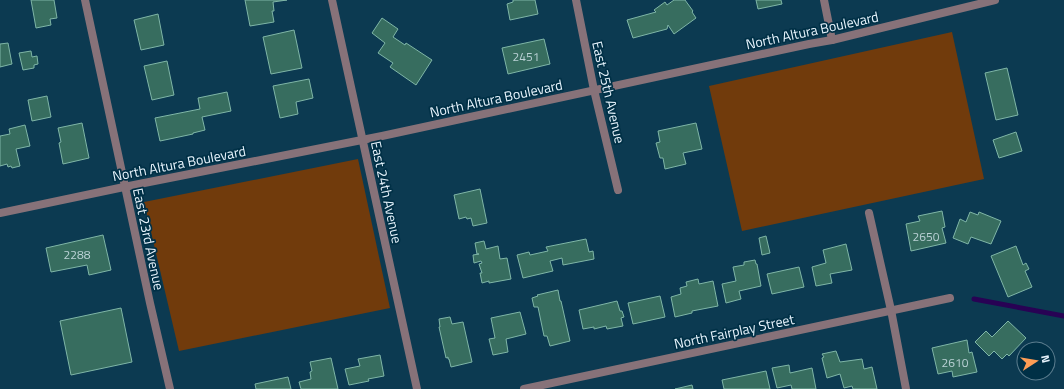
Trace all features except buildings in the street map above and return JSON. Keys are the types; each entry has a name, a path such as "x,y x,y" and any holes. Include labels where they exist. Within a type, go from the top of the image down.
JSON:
{"street":[{"name":"East 23rd Avenue","path":"85,0 124,187 170,389"},
{"name":"East 24th Avenue","path":"332,0 417,389"},
{"name":"East 25th Avenue","path":"576,0 594,90 618,190"},
{"path":"824,0 832,40"},
{"name":"North Altura Boulevard","path":"0,213 362,140 832,40 995,0"},
{"path":"869,213 891,310 906,389"},
{"name":"North Fairplay Street","path":"524,389 950,298"}],"shaded area":[{"path":"952,32 984,179 742,231 709,86"},
{"path":"358,159 390,308 179,351 144,202"}],"waterway":[{"path":"974,299 1064,316"}]}
